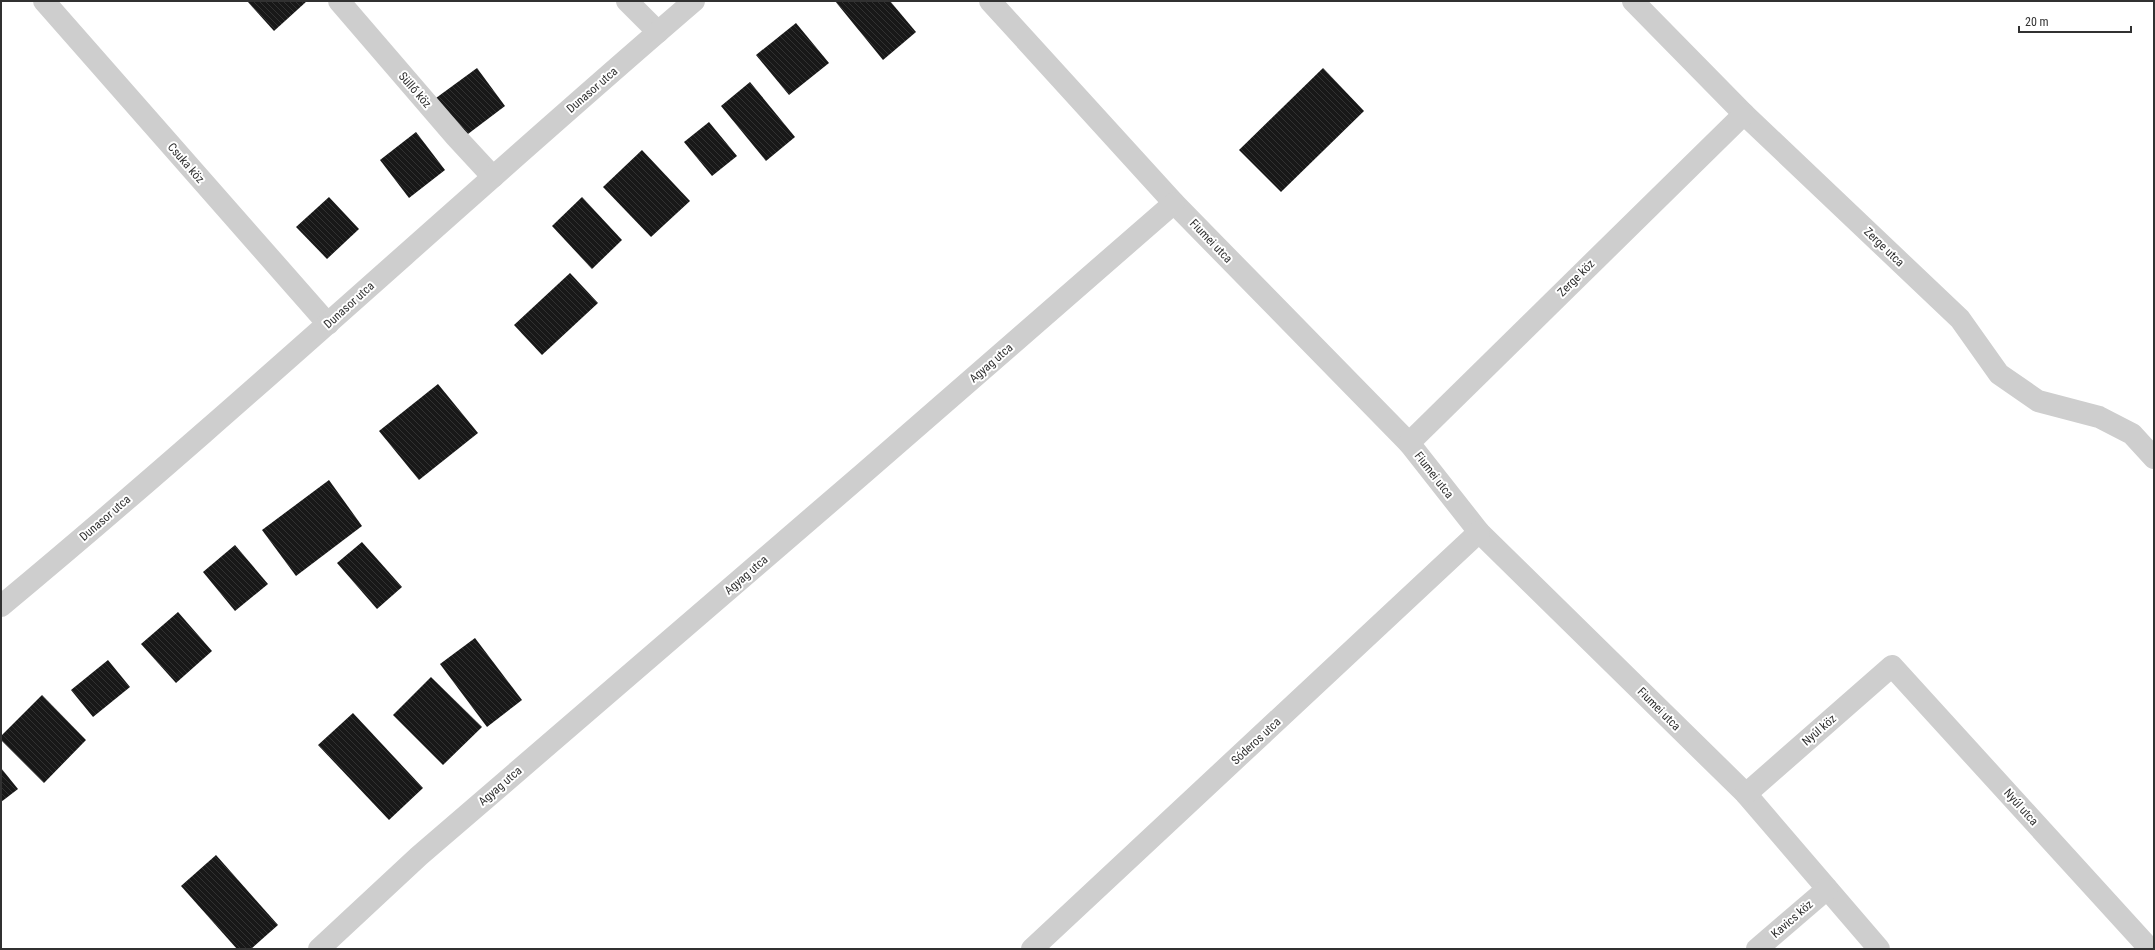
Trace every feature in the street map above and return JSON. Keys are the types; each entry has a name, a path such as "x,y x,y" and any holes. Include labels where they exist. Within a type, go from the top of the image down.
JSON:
{"street":[{"name":"Csuka köz","path":"44,1 328,324"},
{"name":"Süllő köz","path":"339,1 456,137 493,177"},
{"path":"627,1 658,32"},
{"name":"Dunasor utca","path":"1,606 83,538 694,1"},
{"name":"Fiumei utca","path":"990,1 1174,203 1409,443 1479,532 1746,794 1879,949"},
{"name":"Zerge utca","path":"1633,1 1744,114 1960,320 1999,374 2038,401 2099,417 2132,434 2154,458"},
{"name":"Zerge köz","path":"1409,443 1744,114"},
{"name":"Agyag utca","path":"319,949 420,856 1174,203"},
{"name":"Sóderos utca","path":"1032,949 1479,532"},
{"name":"Nyúl köz","path":"1746,794 1892,666"},
{"name":"Nyúl utca","path":"1892,666 2150,949"},
{"name":"Kavics köz","path":"1757,949 1827,889"}],"building":[{"path":"247,1 307,1 274,31"},
{"path":"835,1 890,1 916,32 883,60"},
{"path":"796,23 829,63 789,95 756,55"},
{"path":"477,68 505,106 464,137 436,98"},
{"path":"1323,68 1364,111 1281,192 1239,150"},
{"path":"750,82 795,137 766,161 721,106"},
{"path":"709,122 737,156 712,176 684,142"},
{"path":"416,132 445,170 409,198 380,160"},
{"path":"642,150 690,201 651,237 603,187"},
{"path":"329,197 359,229 327,259 296,227"},
{"path":"582,197 622,240 592,269 552,226"},
{"path":"570,273 598,303 542,355 514,325"},
{"path":"438,384 478,433 419,480 379,431"},
{"path":"329,480 362,526 296,576 262,530"},
{"path":"362,542 402,587 377,609 337,563"},
{"path":"235,545 268,584 235,611 203,572"},
{"path":"178,612 212,651 176,683 141,644"},
{"path":"475,638 522,700 487,727 440,664"},
{"path":"108,660 130,687 93,717 71,690"},
{"path":"431,677 482,727 443,765 393,715"},
{"path":"42,695 86,740 44,783 1,740 1,736"},
{"path":"353,713 423,788 389,820 318,745"},
{"path":"1,768 18,789 1,802"},
{"path":"216,855 278,925 251,949 237,949 181,886"}]}
